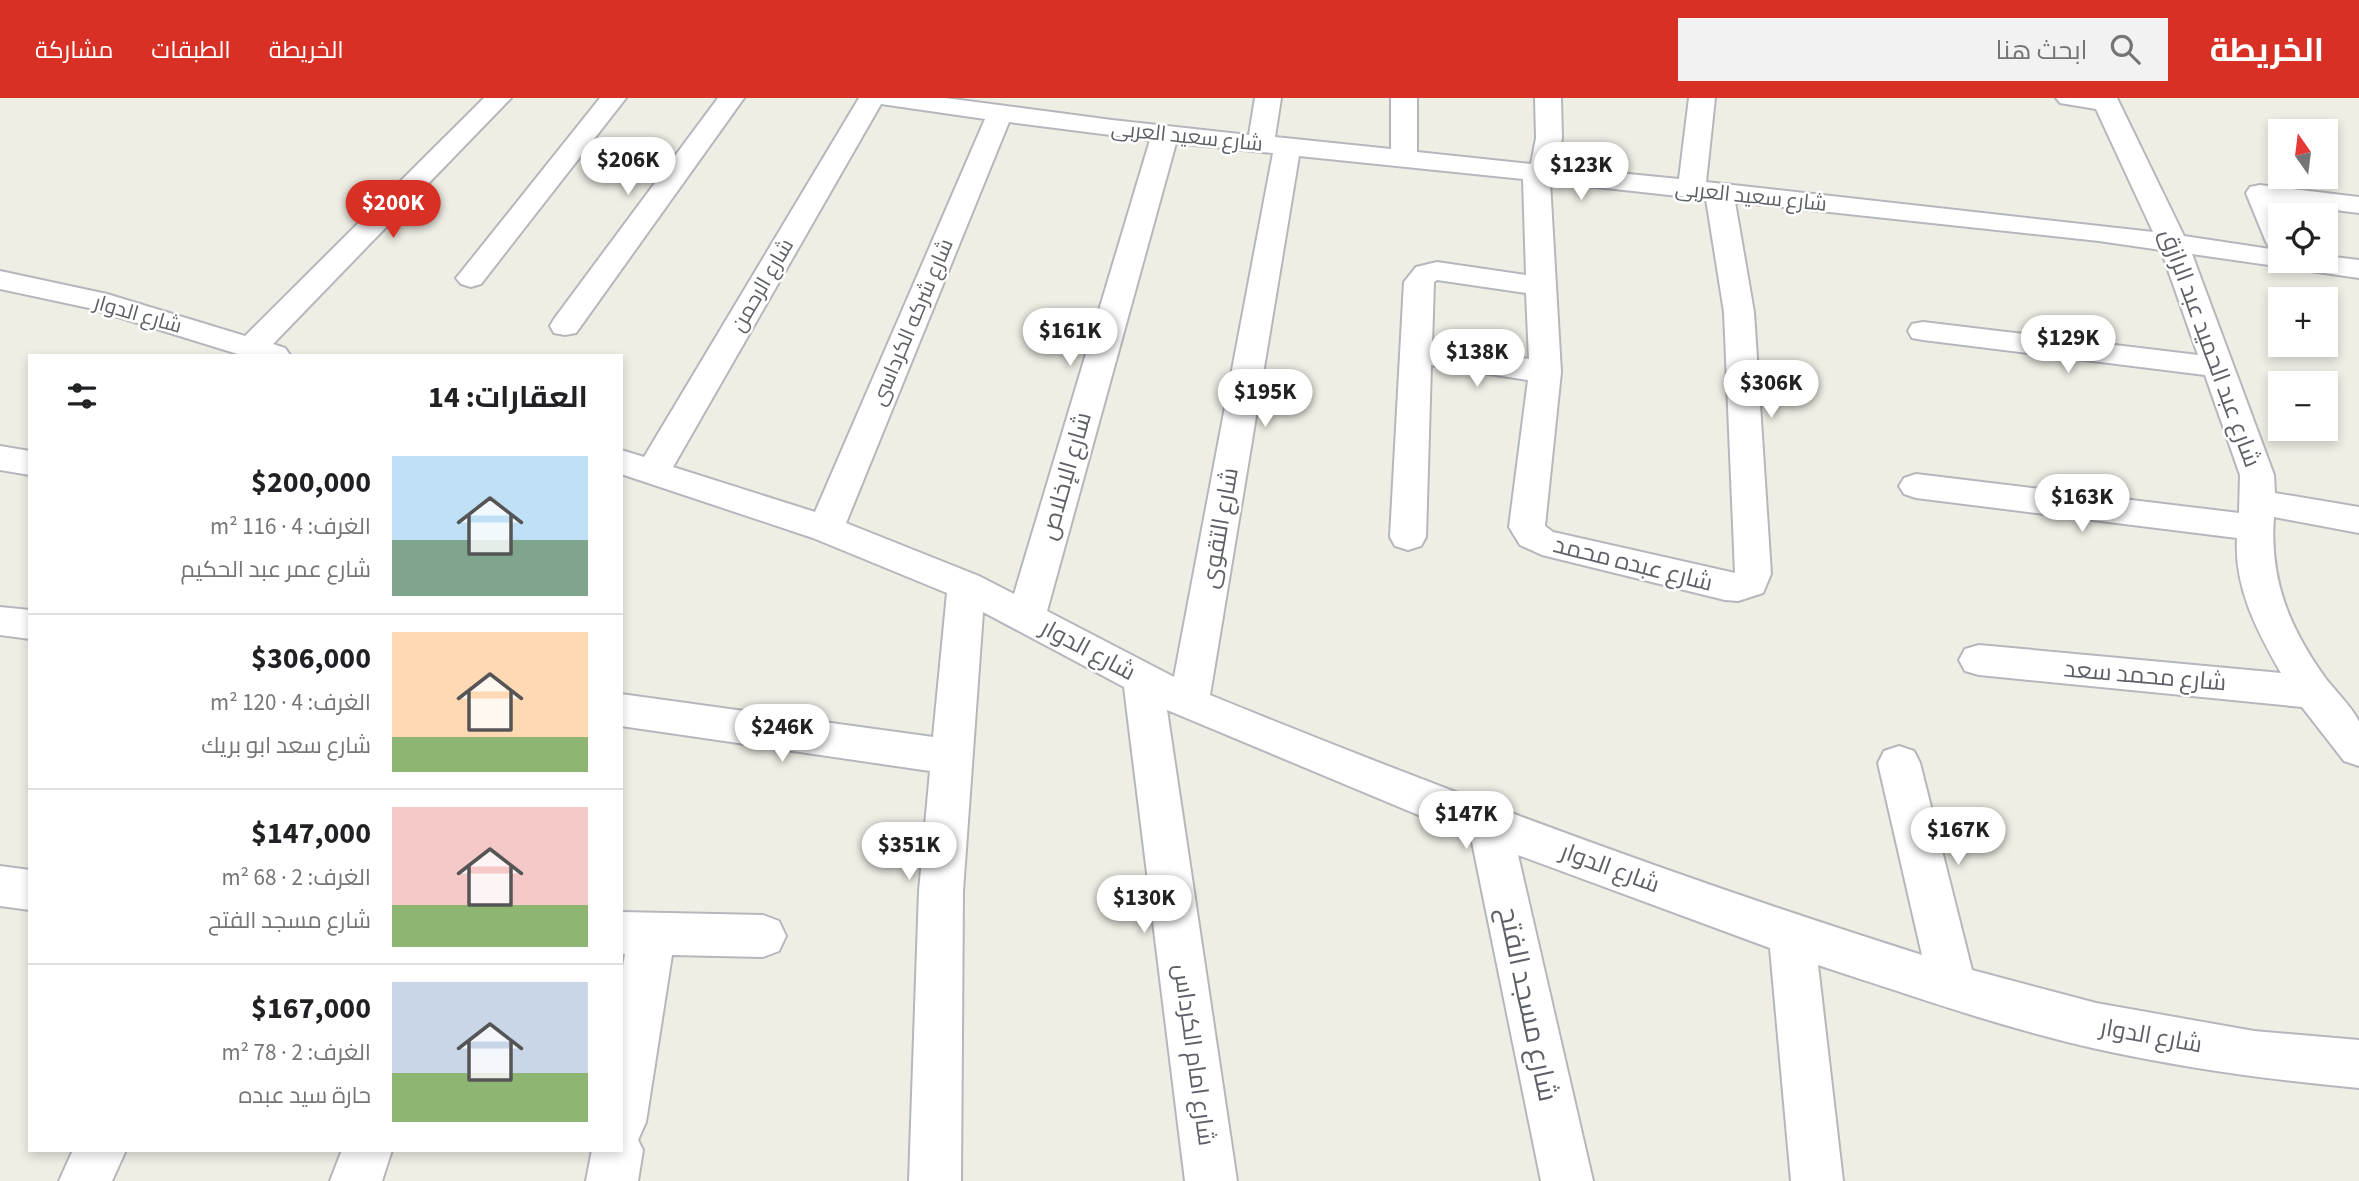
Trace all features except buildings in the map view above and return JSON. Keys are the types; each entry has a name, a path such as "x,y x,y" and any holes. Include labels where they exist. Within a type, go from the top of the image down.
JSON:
{"street":[{"path":"263,351 498,98"},
{"path":"471,278 613,98"},
{"path":"565,326 731,98"},
{"name":"شارع الرحمن","path":"637,466 872,98"},
{"name":"شارع سعيد العربى","path":"888,98 969,104 999,115 1114,118 1165,134 2099,232 2268,257"},
{"name":"شارع التقوى","path":"1189,703 1274,145 1268,98"},
{"path":"1404,98 1404,159"},
{"name":"شارع عبده محمد","path":"1548,98 1549,138 1539,173 1545,372 1527,518 1532,536 1542,542 1724,586 1738,587 1750,583 1753,574 1739,312 1705,191"},
{"path":"1702,98 1705,191"},
{"path":"2069,98 2105,100"},
{"name":"شارع عبد الحميد عبد الرازق","path":"2105,100 2173,243 2258,475 2255,563 2266,603 2311,692 2359,749"},
{"name":"شارع شركه الكرداسى","path":"826,530 999,115"},
{"name":"شارع الإخلاص","path":"1026,617 1165,134"},
{"path":"2268,213 2260,193 2359,205"},
{"path":"2338,266 2359,269"},
{"path":"1408,537 1419,282 1423,275 1432,271 1445,271 1542,286"},
{"name":"شارع الدوار","path":"0,280 96,300 263,351"},
{"path":"1923,331 2218,367"},
{"path":"1417,353 1545,372"},
{"path":"0,458 28,463"},
{"name":"شارع الدوار","path":"637,466 826,530 966,586 1189,703 1490,827 1792,934 1954,986 2096,1026 2255,1055 2359,1064"},
{"path":"1916,486 2257,515 2359,520"},
{"path":"934,1181 941,891 966,586"},
{"path":"0,621 28,625"},
{"name":"شارع محمد سعد","path":"1979,660 2311,692"},
{"name":"شارع امام الكرداس","path":"1143,680 1211,1181"},
{"path":"623,710 951,757"},
{"path":"1899,763 1954,986"},
{"name":"شارع مسجد الفتح","path":"1490,827 1567,1181"},
{"path":"0,886 28,890"},
{"path":"623,1098 637,933 763,936"},
{"path":"1792,934 1817,1181"},
{"path":"85,1181 99,1152"},
{"path":"356,1181 366,1152"},
{"path":"612,1181 617,1152"}]}
